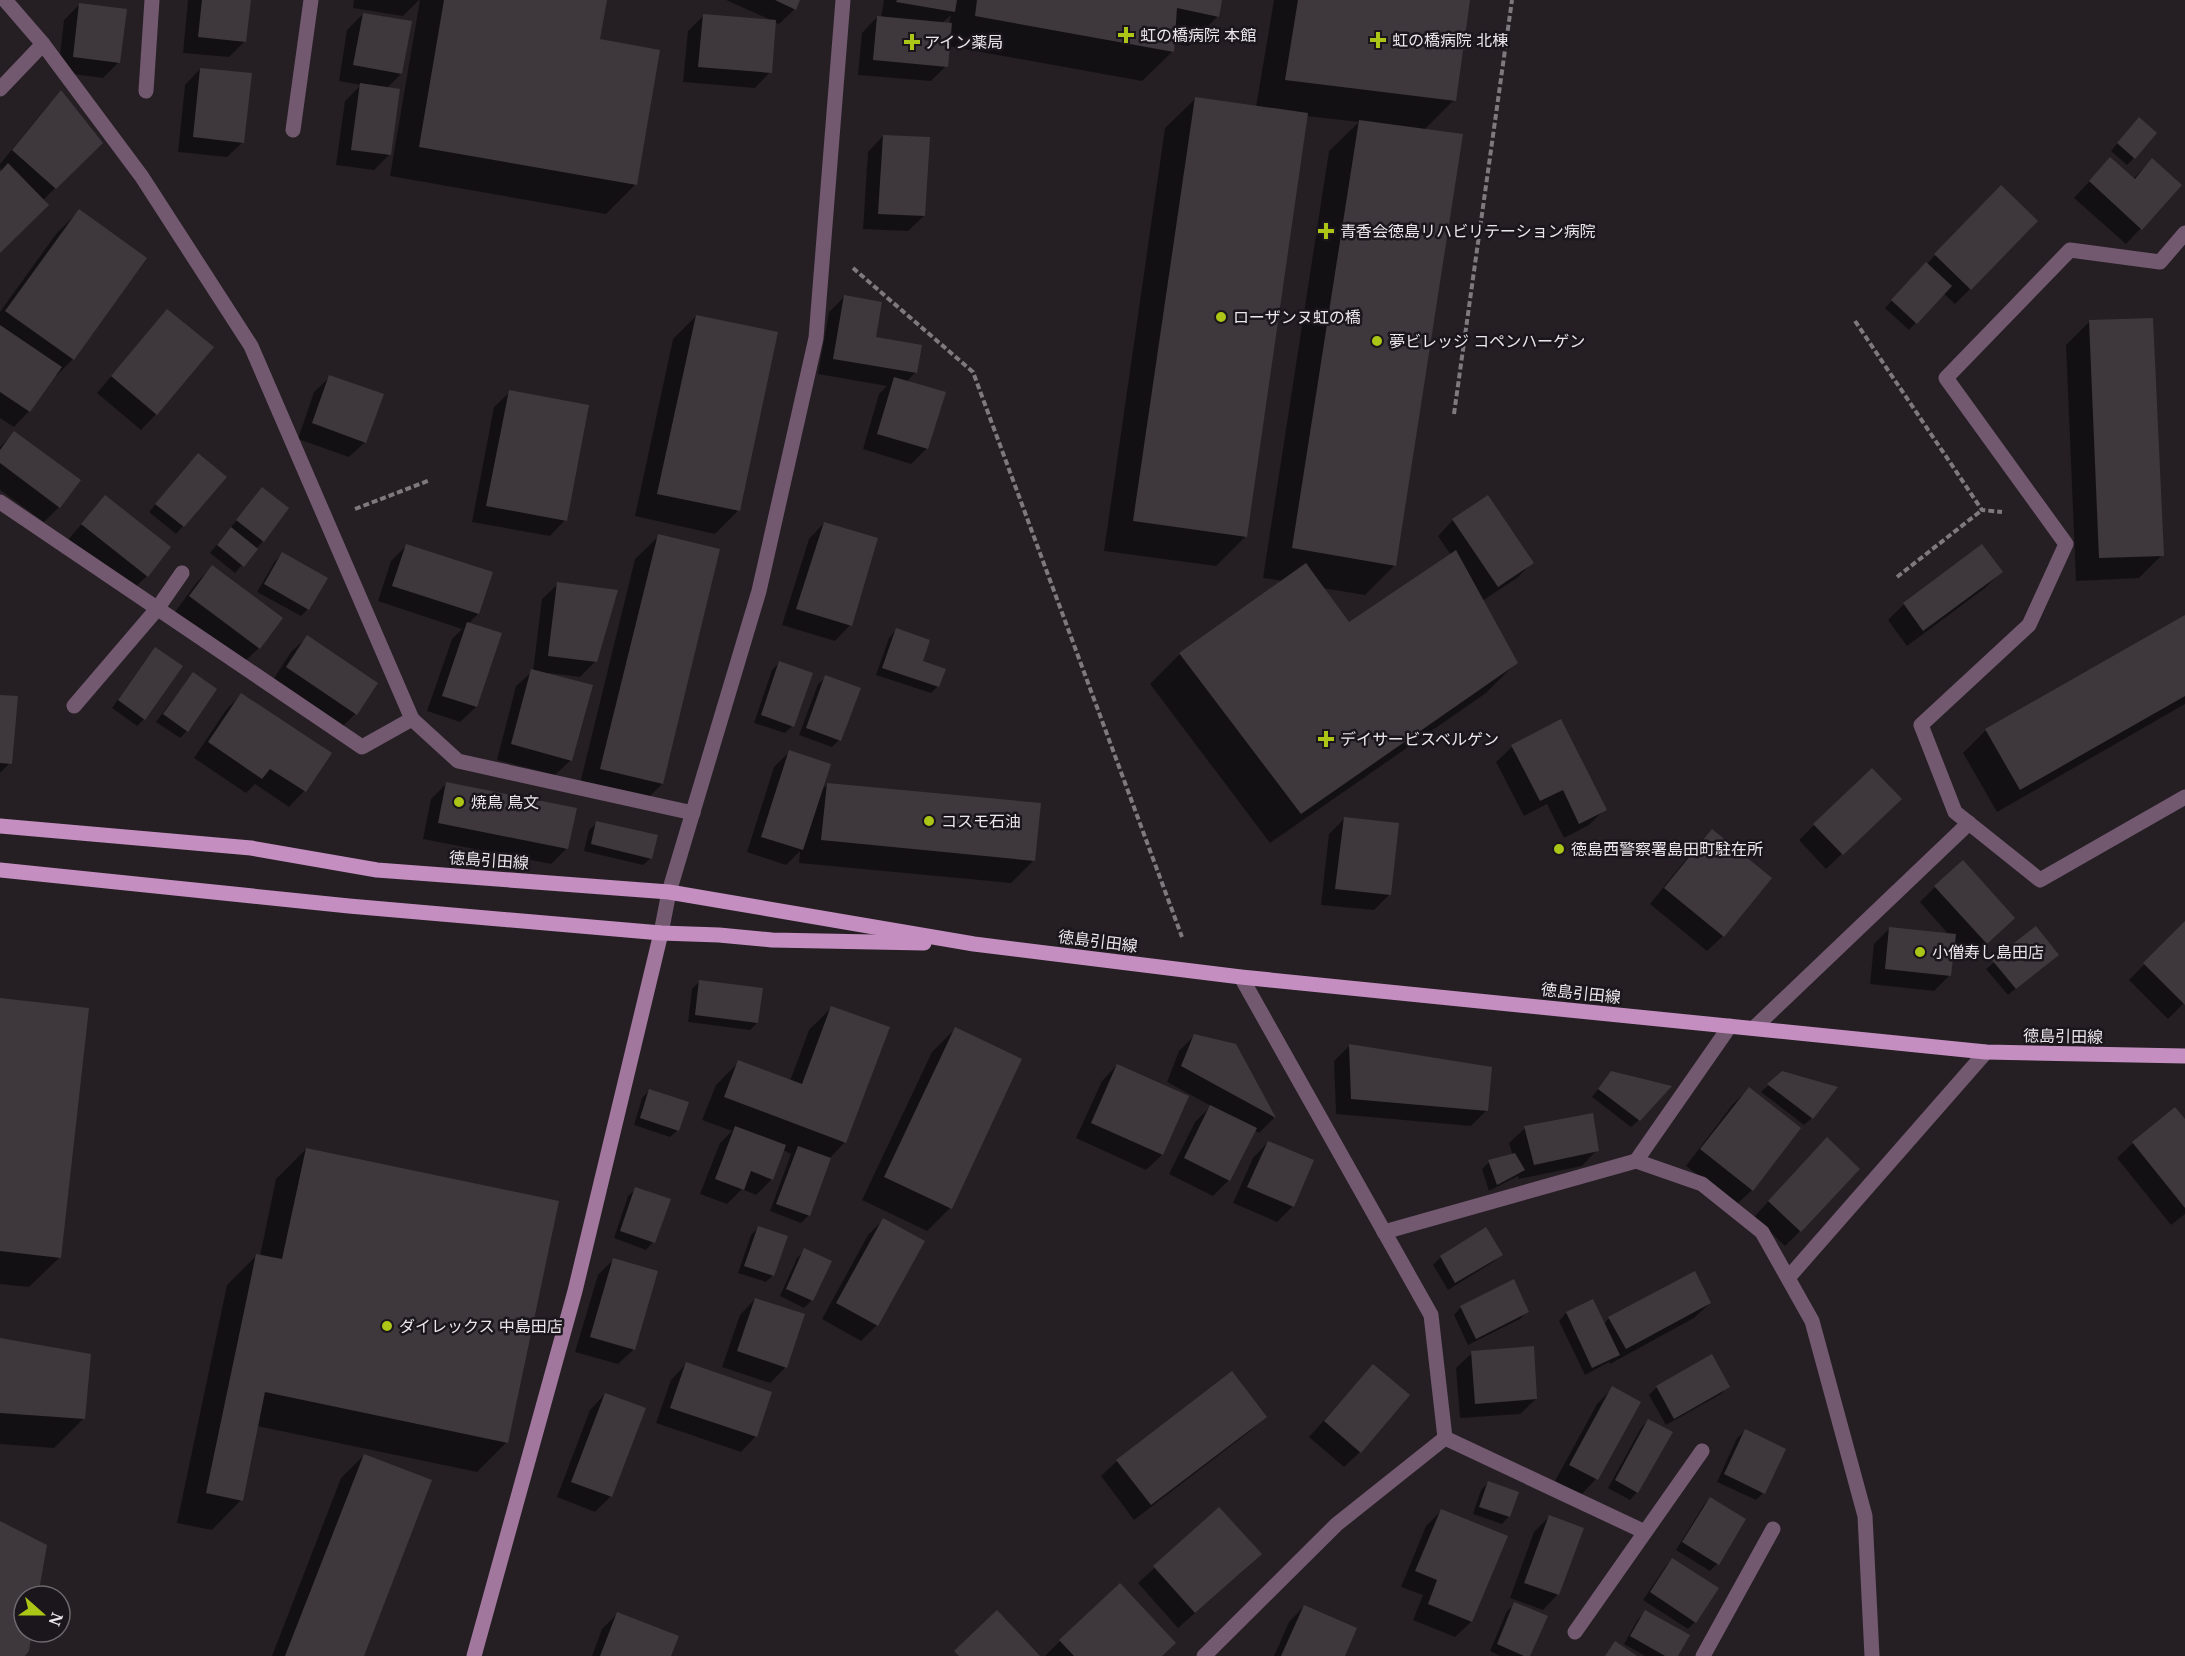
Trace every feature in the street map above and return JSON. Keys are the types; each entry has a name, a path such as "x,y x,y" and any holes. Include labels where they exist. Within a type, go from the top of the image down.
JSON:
{"main road":[{"name":"徳島引田線","path":"0,826 251,848 377,870 669,892 975,944 1241,977 1986,1052 2185,1056"},
{"name":"徳島引田線","path":"0,870 349,906 661,933 772,940 975,944"}],"street":[{"path":"5,0 44,44 142,177 251,346 412,719 458,761 693,813"},
{"path":"146,91 152,0"},
{"path":"293,130 311,0"},
{"path":"474,1656 575,1291 669,892 759,591 816,338 843,0"},
{"path":"0,89 44,44"},
{"path":"2185,233 2160,262 2070,250 1946,378 2066,544 2029,626 1921,725 1955,812 2040,880 2185,797"},
{"path":"0,502 362,747 412,719"},
{"path":"74,706 157,609 182,573"},
{"path":"1754,1028 1969,823"},
{"path":"1241,977 1431,1315 1445,1438"},
{"path":"1636,1161 1730,1026"},
{"path":"1788,1278 1986,1052"},
{"path":"1384,1232 1636,1161 1702,1184 1762,1232 1812,1321 1865,1516 1872,1656"},
{"path":"1445,1438 1645,1532"},
{"path":"1204,1656 1337,1524 1445,1438"},
{"path":"1575,1632 1702,1451"},
{"path":"1703,1656 1773,1529"}],"path":[{"path":"1454,414 1512,0"},
{"path":"824,242 973,372 1195,972"},
{"path":"1855,321 1982,510"},
{"path":"326,520 430,480"},
{"path":"1897,577 1982,510 2047,517"}],"building":[{"path":"202,0 251,0 246,42 198,37"},
{"path":"444,0 607,0 600,39 660,50 637,185 419,147"},
{"path":"775,0 800,0 796,10"},
{"path":"897,0 957,0 955,12 896,2"},
{"name":"虹の橋病院 本館","path":"977,0 1222,0 1219,17 1177,8 1174,52 975,16"},
{"name":"虹の橋病院 北棟","path":"1298,0 1470,0 1456,101 1285,80"},
{"path":"79,3 127,9 120,63 73,57"},
{"path":"363,13 412,21 402,74 353,65"},
{"path":"703,14 776,20 772,73 698,67"},
{"name":"アイン薬局","path":"877,16 952,23 948,67 873,60"},
{"path":"200,68 252,73 244,143 193,137"},
{"path":"360,83 400,89 391,155 351,150"},
{"path":"61,90 103,143 56,189 12,150"},
{"name":"ローザンヌ虹の橋","path":"1195,97 1308,113 1247,537 1133,521"},
{"path":"2139,117 2157,133 2135,159 2117,143"},
{"name":"夢ビレッジ コペンハーゲン","path":"1359,120 1463,134 1396,566 1292,548"},
{"path":"883,135 930,137 925,216 878,214"},
{"path":"2110,157 2135,179 2152,158 2182,185 2142,230 2089,181"},
{"path":"8,163 49,205 0,253 0,172"},
{"path":"2001,185 2038,221 1971,290 1934,254"},
{"path":"79,209 147,258 74,360 5,311"},
{"path":"1926,262 1952,286 1917,324 1891,300"},
{"path":"844,295 882,302 876,337 922,345 917,373 833,359"},
{"path":"167,309 214,347 157,415 111,376"},
{"path":"696,315 778,332 740,511 657,494"},
{"path":"2153,318 2164,556 2099,558 2089,320"},
{"path":"0,325 62,367 30,412 0,392"},
{"path":"329,375 384,394 366,443 312,423"},
{"path":"894,377 946,392 928,449 877,434"},
{"path":"509,390 589,405 567,521 486,506"},
{"path":"14,431 81,480 60,508 0,463 0,450"},
{"path":"198,453 227,477 184,527 155,504"},
{"path":"262,487 289,508 264,542 236,520"},
{"path":"105,495 171,547 148,577 81,524"},
{"path":"1488,495 1534,563 1498,587 1452,519"},
{"path":"824,522 878,538 852,626 796,609"},
{"path":"231,527 258,549 244,567 217,545"},
{"path":"658,534 720,549 663,784 600,769"},
{"path":"406,544 493,572 479,614 392,586"},
{"path":"1982,544 2003,572 1923,631 1903,603"},
{"name":"デイサービスベルゲン","path":"1456,550 1518,663 1301,814 1179,653 1306,563 1349,622"},
{"path":"282,552 328,578 309,610 264,584"},
{"path":"212,565 283,618 260,649 189,596"},
{"path":"557,582 618,590 597,662 548,656"},
{"path":"2185,615 2185,696 2020,790 1985,729"},
{"path":"467,622 502,633 477,707 442,696"},
{"path":"896,628 930,640 923,661 946,669 939,687 882,668"},
{"path":"307,635 378,683 357,715 286,667"},
{"path":"155,647 183,666 145,720 118,700"},
{"path":"779,661 813,673 794,727 761,715"},
{"path":"531,669 593,685 572,761 511,744"},
{"path":"193,672 217,689 188,732 163,714"},
{"path":"825,675 861,688 841,741 806,728"},
{"path":"241,693 332,753 306,792 270,769 262,779 208,742"},
{"path":"0,695 18,696 12,764 0,763"},
{"path":"1561,719 1607,810 1579,824 1563,790 1540,801 1511,745"},
{"path":"789,750 831,764 803,850 761,837"},
{"path":"1872,768 1902,799 1843,855 1813,824"},
{"path":"446,782 577,808 568,849 438,823"},
{"path":"827,783 1041,803 1035,861 821,840"},
{"path":"1344,817 1399,823 1391,895 1335,889"},
{"path":"596,821 658,835 652,859 591,844"},
{"path":"1712,829 1772,878 1724,937 1664,888"},
{"path":"1963,860 2015,918 1987,944 1934,886"},
{"path":"2185,921 2185,1005 2143,963"},
{"path":"2036,926 2059,955 2016,989 1992,960"},
{"name":"小僧寿し島田店","path":"1889,927 1956,934 1951,976 1885,969"},
{"path":"699,980 763,988 758,1023 695,1015"},
{"path":"0,998 89,1008 61,1258 0,1251"},
{"path":"831,1006 890,1027 846,1143 724,1097 738,1060 802,1084"},
{"path":"955,1027 1022,1059 952,1209 884,1177"},
{"path":"1194,1034 1236,1044 1276,1118 1181,1066"},
{"path":"1349,1044 1492,1067 1488,1111 1351,1099"},
{"path":"1117,1064 1189,1096 1163,1155 1091,1123"},
{"path":"1611,1071 1672,1086 1640,1121 1598,1089"},
{"path":"1782,1071 1838,1087 1813,1119 1767,1084"},
{"path":"1749,1087 1801,1128 1753,1191 1700,1149"},
{"path":"649,1089 689,1102 679,1131 640,1118"},
{"path":"1210,1105 1257,1128 1230,1181 1184,1158"},
{"path":"2175,1107 2185,1119 2185,1208 2132,1142"},
{"path":"1593,1113 1599,1151 1534,1165 1524,1126"},
{"path":"735,1126 786,1145 773,1180 751,1171 744,1190 715,1179"},
{"path":"1827,1137 1860,1169 1801,1232 1768,1201"},
{"path":"1268,1141 1314,1160 1294,1207 1247,1187"},
{"path":"798,1146 831,1158 810,1216 776,1204"},
{"name":"ダイレックス 中島田店","path":"306,1148 559,1201 508,1443 265,1392 243,1501 206,1493 256,1254 282,1259"},
{"path":"1515,1153 1525,1170 1497,1185 1488,1160"},
{"path":"635,1187 671,1199 655,1243 620,1231"},
{"path":"883,1218 925,1241 878,1326 836,1303"},
{"path":"758,1226 788,1236 774,1276 744,1266"},
{"path":"1486,1227 1503,1255 1455,1283 1440,1256"},
{"path":"804,1248 832,1261 813,1301 786,1289"},
{"path":"613,1258 658,1271 635,1350 590,1337"},
{"path":"1695,1271 1711,1303 1626,1349 1608,1317"},
{"path":"1514,1279 1529,1312 1476,1339 1460,1306"},
{"path":"755,1298 805,1314 787,1368 737,1351"},
{"path":"1593,1299 1620,1355 1592,1368 1566,1312"},
{"path":"0,1338 91,1354 85,1419 0,1413"},
{"path":"1534,1346 1537,1399 1475,1404 1471,1351"},
{"path":"1712,1354 1730,1387 1674,1419 1656,1386"},
{"path":"686,1362 772,1392 757,1437 670,1408"},
{"path":"1373,1364 1410,1395 1361,1453 1324,1421"},
{"path":"1232,1371 1267,1417 1151,1505 1116,1460"},
{"path":"1612,1386 1641,1402 1598,1480 1569,1465"},
{"path":"605,1393 646,1408 612,1497 571,1482"},
{"path":"1648,1419 1673,1432 1638,1493 1615,1480"},
{"path":"1745,1429 1786,1449 1765,1494 1724,1474"},
{"path":"364,1454 432,1480 364,1656 285,1656"},
{"path":"1488,1481 1519,1492 1510,1517 1479,1507"},
{"path":"1710,1497 1746,1519 1719,1565 1682,1542"},
{"path":"1219,1507 1262,1554 1195,1613 1153,1566"},
{"path":"1441,1509 1508,1536 1472,1622 1428,1604 1437,1580 1415,1571"},
{"path":"1549,1515 1584,1528 1559,1595 1524,1583"},
{"path":"0,1521 47,1545 40,1584 12,1584 12,1644 30,1644 29,1651 25,1656 0,1656"},
{"path":"1672,1558 1719,1588 1696,1623 1650,1592"},
{"path":"1120,1583 1176,1643 1162,1656 1074,1656 1059,1640"},
{"path":"1514,1602 1548,1616 1530,1656 1524,1656 1497,1644"},
{"path":"1304,1605 1357,1628 1345,1656 1281,1656"},
{"path":"997,1610 1040,1656 959,1656 954,1651"},
{"path":"1645,1610 1690,1635 1678,1656 1665,1656 1630,1636"},
{"path":"617,1612 679,1636 671,1656 600,1656"},
{"path":"1615,1641 1637,1656 1605,1656"}],"place":[{"name":"虹の橋病院 本館","path":"1126,35"},
{"name":"虹の橋病院 北棟","path":"1378,40"},
{"name":"アイン薬局","path":"912,42"},
{"name":"青香会徳島リハビリテーション病院","path":"1326,231"},
{"name":"ローザンヌ虹の橋","path":"1221,317"},
{"name":"夢ビレッジ コペンハーゲン","path":"1377,341"},
{"name":"デイサービスベルゲン","path":"1326,739"},
{"name":"焼鳥 鳥文","path":"459,802"},
{"name":"コスモ石油","path":"929,821"},
{"name":"徳島西警察署島田町駐在所","path":"1559,849"},
{"name":"小僧寿し島田店","path":"1920,952"},
{"name":"ダイレックス 中島田店","path":"387,1326"}]}
